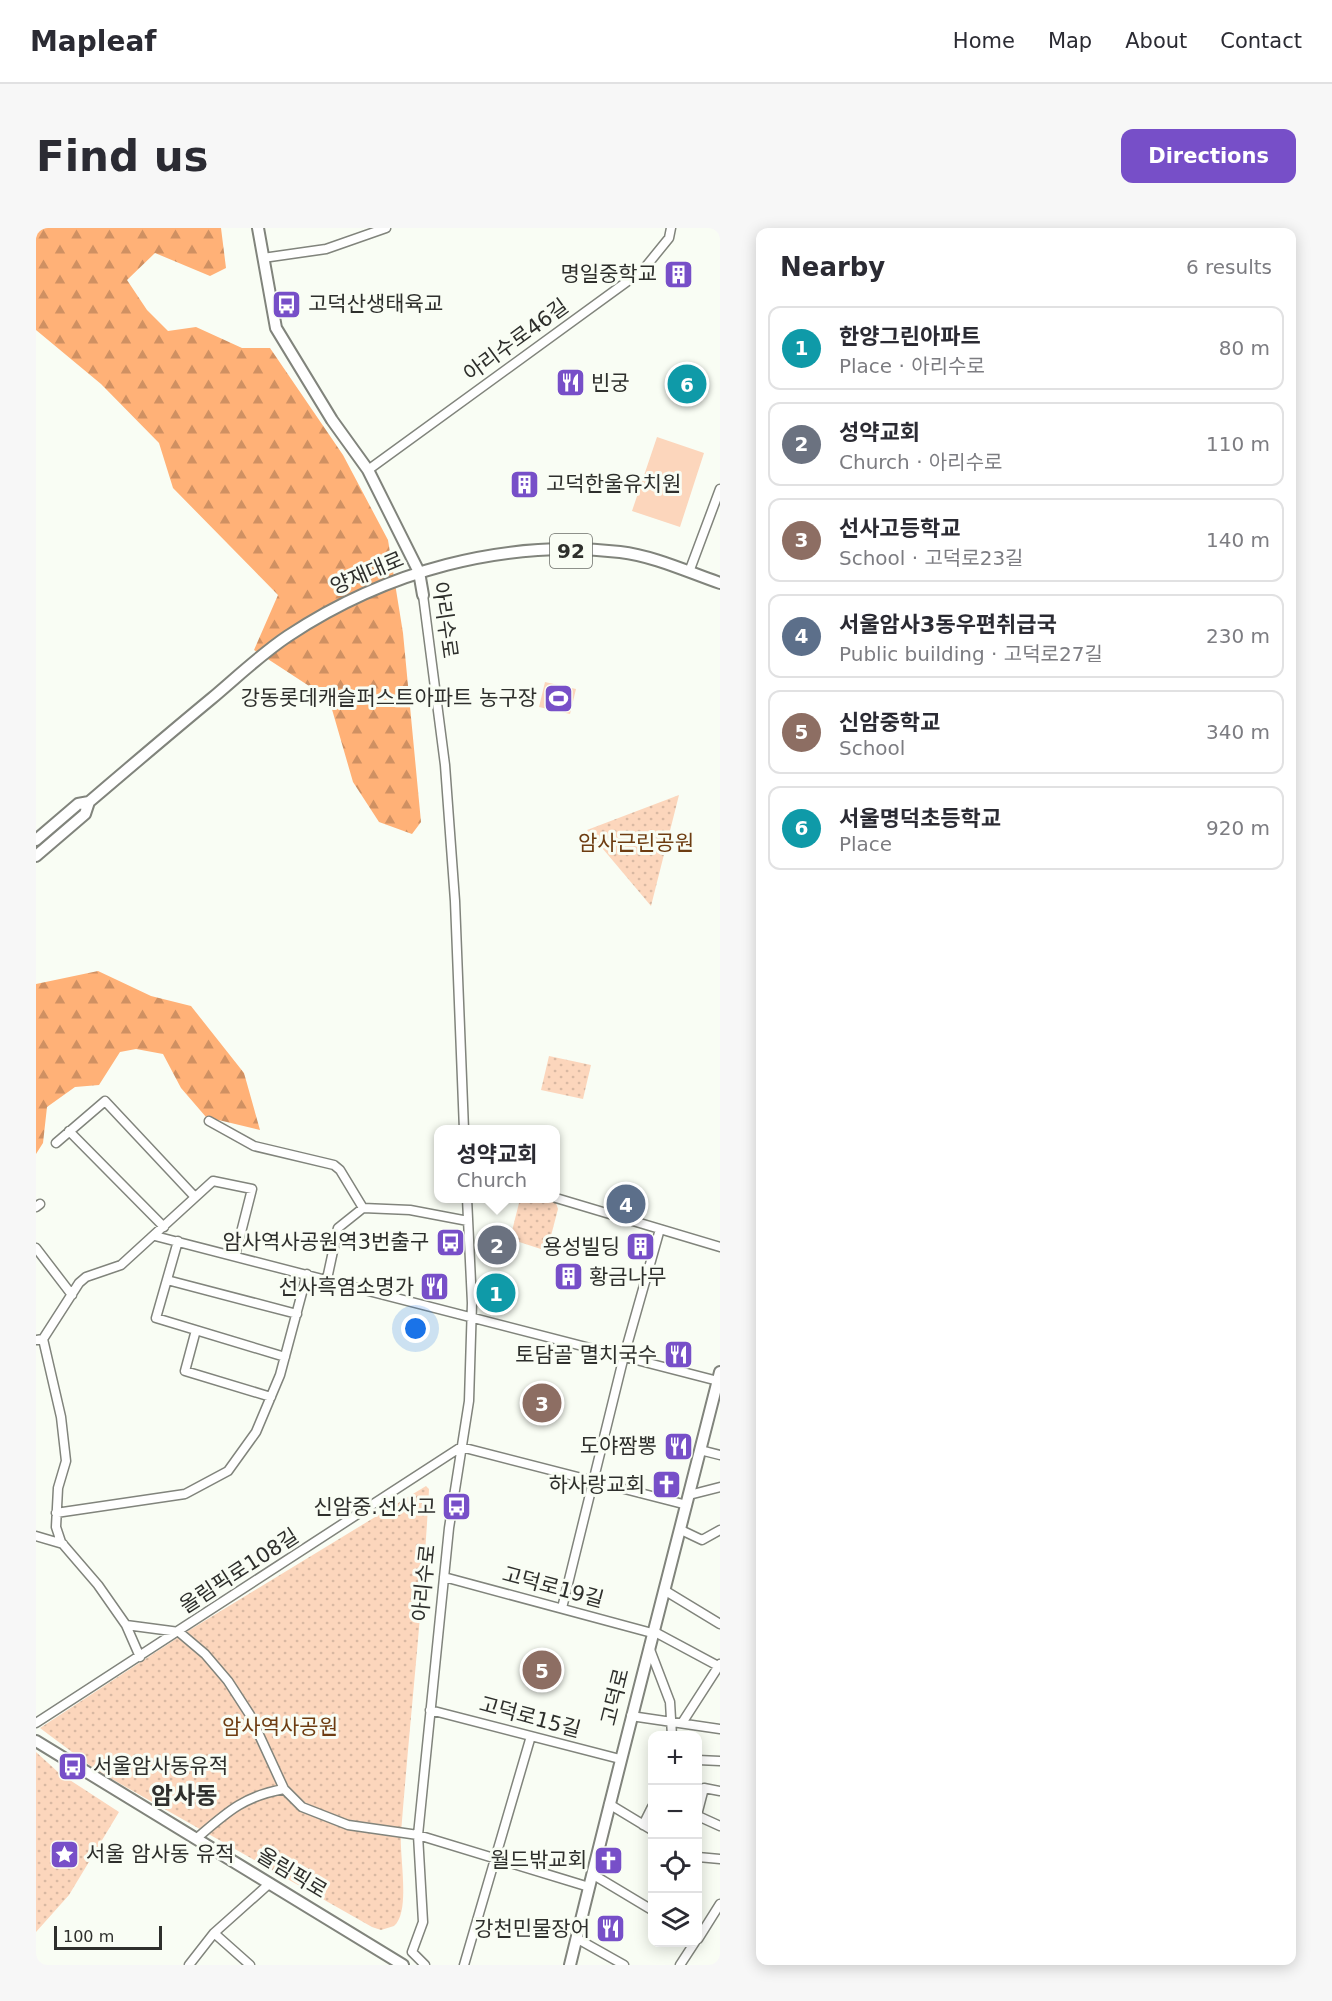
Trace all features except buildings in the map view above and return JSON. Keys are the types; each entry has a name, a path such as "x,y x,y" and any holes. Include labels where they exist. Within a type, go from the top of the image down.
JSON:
{"main road":[{"name":"아리수로","path":"258,228 276,328 332,420 368,470 419,572 423,595"},
{"name":"양재대로","path":"36,840 78,804 89,802 287,637 349,600 419,572 495,553 621,552 720,583"},
{"name":"양재대로","path":"36,856 85,814 89,802"},
{"name":"고덕로","path":"570,1965 630,1716 681,1530 700,1450 715,1411 719,1376"},
{"name":"올림픽로","path":"36,1741 403,1965"}],"street":[{"path":"263,258 326,249 386,228"},
{"name":"아리수로46길","path":"368,470 643,270 669,238 671,228"},
{"path":"688,572 720,489"},
{"name":"아리수로","path":"423,595 446,776 455,901 464,1125"},
{"path":"56,1143 105,1101 195,1197"},
{"path":"209,1120 255,1146 334,1165 340,1170 363,1208"},
{"path":"69,1131 164,1227"},
{"path":"140,1657 126,1625 99,1585 63,1544 56,1527 58,1488 66,1461 61,1417 39,1340 87,1277 121,1265 213,1181 252,1189 235,1256"},
{"path":"560,1199 720,1247"},
{"name":"아리수로","path":"425,1965 412,1952 423,1922 418,1835 444,1577 469,1401 472,1317 467,1203"},
{"path":"327,1279 338,1228 363,1208 410,1210 468,1221"},
{"path":"562,1608 591,1480 660,1229"},
{"path":"155,1236 624,1356 719,1376"},
{"path":"178,1241 156,1318 285,1357"},
{"path":"36,1248 72,1295"},
{"path":"56,1514 185,1494 208,1484 228,1471 256,1432 271,1397 285,1357 307,1274"},
{"path":"167,1280 297,1314"},
{"path":"196,1330 185,1371 271,1397"},
{"path":"461,1447 591,1480 688,1500 720,1486"},
{"name":"올림픽로108길","path":"36,1723 180,1632 461,1447"},
{"path":"700,1450 720,1455"},
{"path":"681,1530 702,1540 720,1530"},
{"path":"36,1536 63,1544"},
{"name":"고덕로19길","path":"444,1577 653,1632 719,1666"},
{"path":"664,1590 720,1624"},
{"path":"126,1625 180,1632 205,1654 228,1681 250,1715 284,1788 302,1808 329,1820 365,1828 418,1835 589,1887"},
{"path":"649,1645 670,1702 672,1731"},
{"path":"682,1723 719,1666"},
{"name":"고덕로15길","path":"430,1710 620,1759"},
{"path":"630,1716 720,1729"},
{"path":"464,1965 531,1736"},
{"path":"702,1760 720,1761"},
{"path":"197,1838 240,1802 260,1793 284,1788"},
{"path":"702,1797 704,1788 720,1791"},
{"path":"609,1804 648,1828"},
{"path":"643,1825 648,1815"},
{"path":"702,1816 720,1826"},
{"path":"702,1857 720,1859"},
{"path":"592,1874 648,1908"},
{"path":"190,1965 214,1934 270,1883"},
{"path":"702,1932 719,1906"},
{"path":"214,1934 249,1965"},
{"path":"576,1938 624,1965"},
{"path":"680,1965 692,1947"}],"green space":[{"path":"36,228 221,228 226,268 210,276 155,253 127,280 147,310 168,331 196,327 242,348 270,348 343,455 388,540 403,633 421,822 412,834 379,822 353,782 329,699 254,650 278,595 173,488 159,443 101,384 36,330"},
{"path":"657,437 704,453 680,527 632,511"},
{"name":"강동롯데캐슬퍼스트아파트 농구장","path":"545,682 576,689 570,714 539,707"},
{"name":"암사근린공원","path":"679,795 651,906 587,830"},
{"path":"98,971 151,996 191,1006 244,1073 260,1130 206,1117 181,1088 163,1054 136,1049 120,1052 99,1085 75,1087 47,1107 43,1143 36,1154 36,984"},
{"path":"549,1056 591,1065 583,1099 541,1090"},
{"path":"519,1203 556,1203 558,1209 547,1251 510,1239"},
{"name":"암사역사공원","path":"426,1486 429,1489 423,1575 401,1833 403,1896 399,1919 394,1926 381,1930 372,1927 96,1770 40,1728 188,1631"},
{"name":"서울 암사동 유적","path":"36,1752 59,1773 119,1812 69,1895 36,1932"}],"place":[{"name":"명일중학교","path":"678,274"},
{"name":"고덕산생태육교","path":"287,304"},
{"name":"빈궁","path":"570,383"},
{"name":"서울명덕초등학교","path":"687,384"},
{"name":"고덕한울유치원","path":"525,484"},
{"name":"강동롯데캐슬퍼스트아파트 농구장","path":"558,698"},
{"name":"서울암사3동우편취급국","path":"626,1204"},
{"name":"암사역사공원역3번출구","path":"450,1242"},
{"name":"성약교회","path":"497,1245"},
{"name":"용성빌딩","path":"641,1247"},
{"name":"황금나무","path":"568,1277"},
{"name":"선사흑염소명가","path":"435,1287"},
{"name":"한양그린아파트","path":"496,1293"},
{"name":"토담골 멸치국수","path":"678,1355"},
{"name":"선사고등학교","path":"542,1403"},
{"name":"도야짬뽕","path":"678,1446"},
{"name":"하사랑교회","path":"666,1485"},
{"name":"신암중.선사고","path":"457,1507"},
{"name":"신암중학교","path":"542,1670"},
{"name":"서울암사동유적","path":"72,1766"},
{"name":"서울 암사동 유적","path":"65,1854"},
{"name":"월드밖교회","path":"608,1860"},
{"name":"강천민물장어","path":"611,1929"}],"district":[{"name":"암사동","path":"184,1796"}]}
